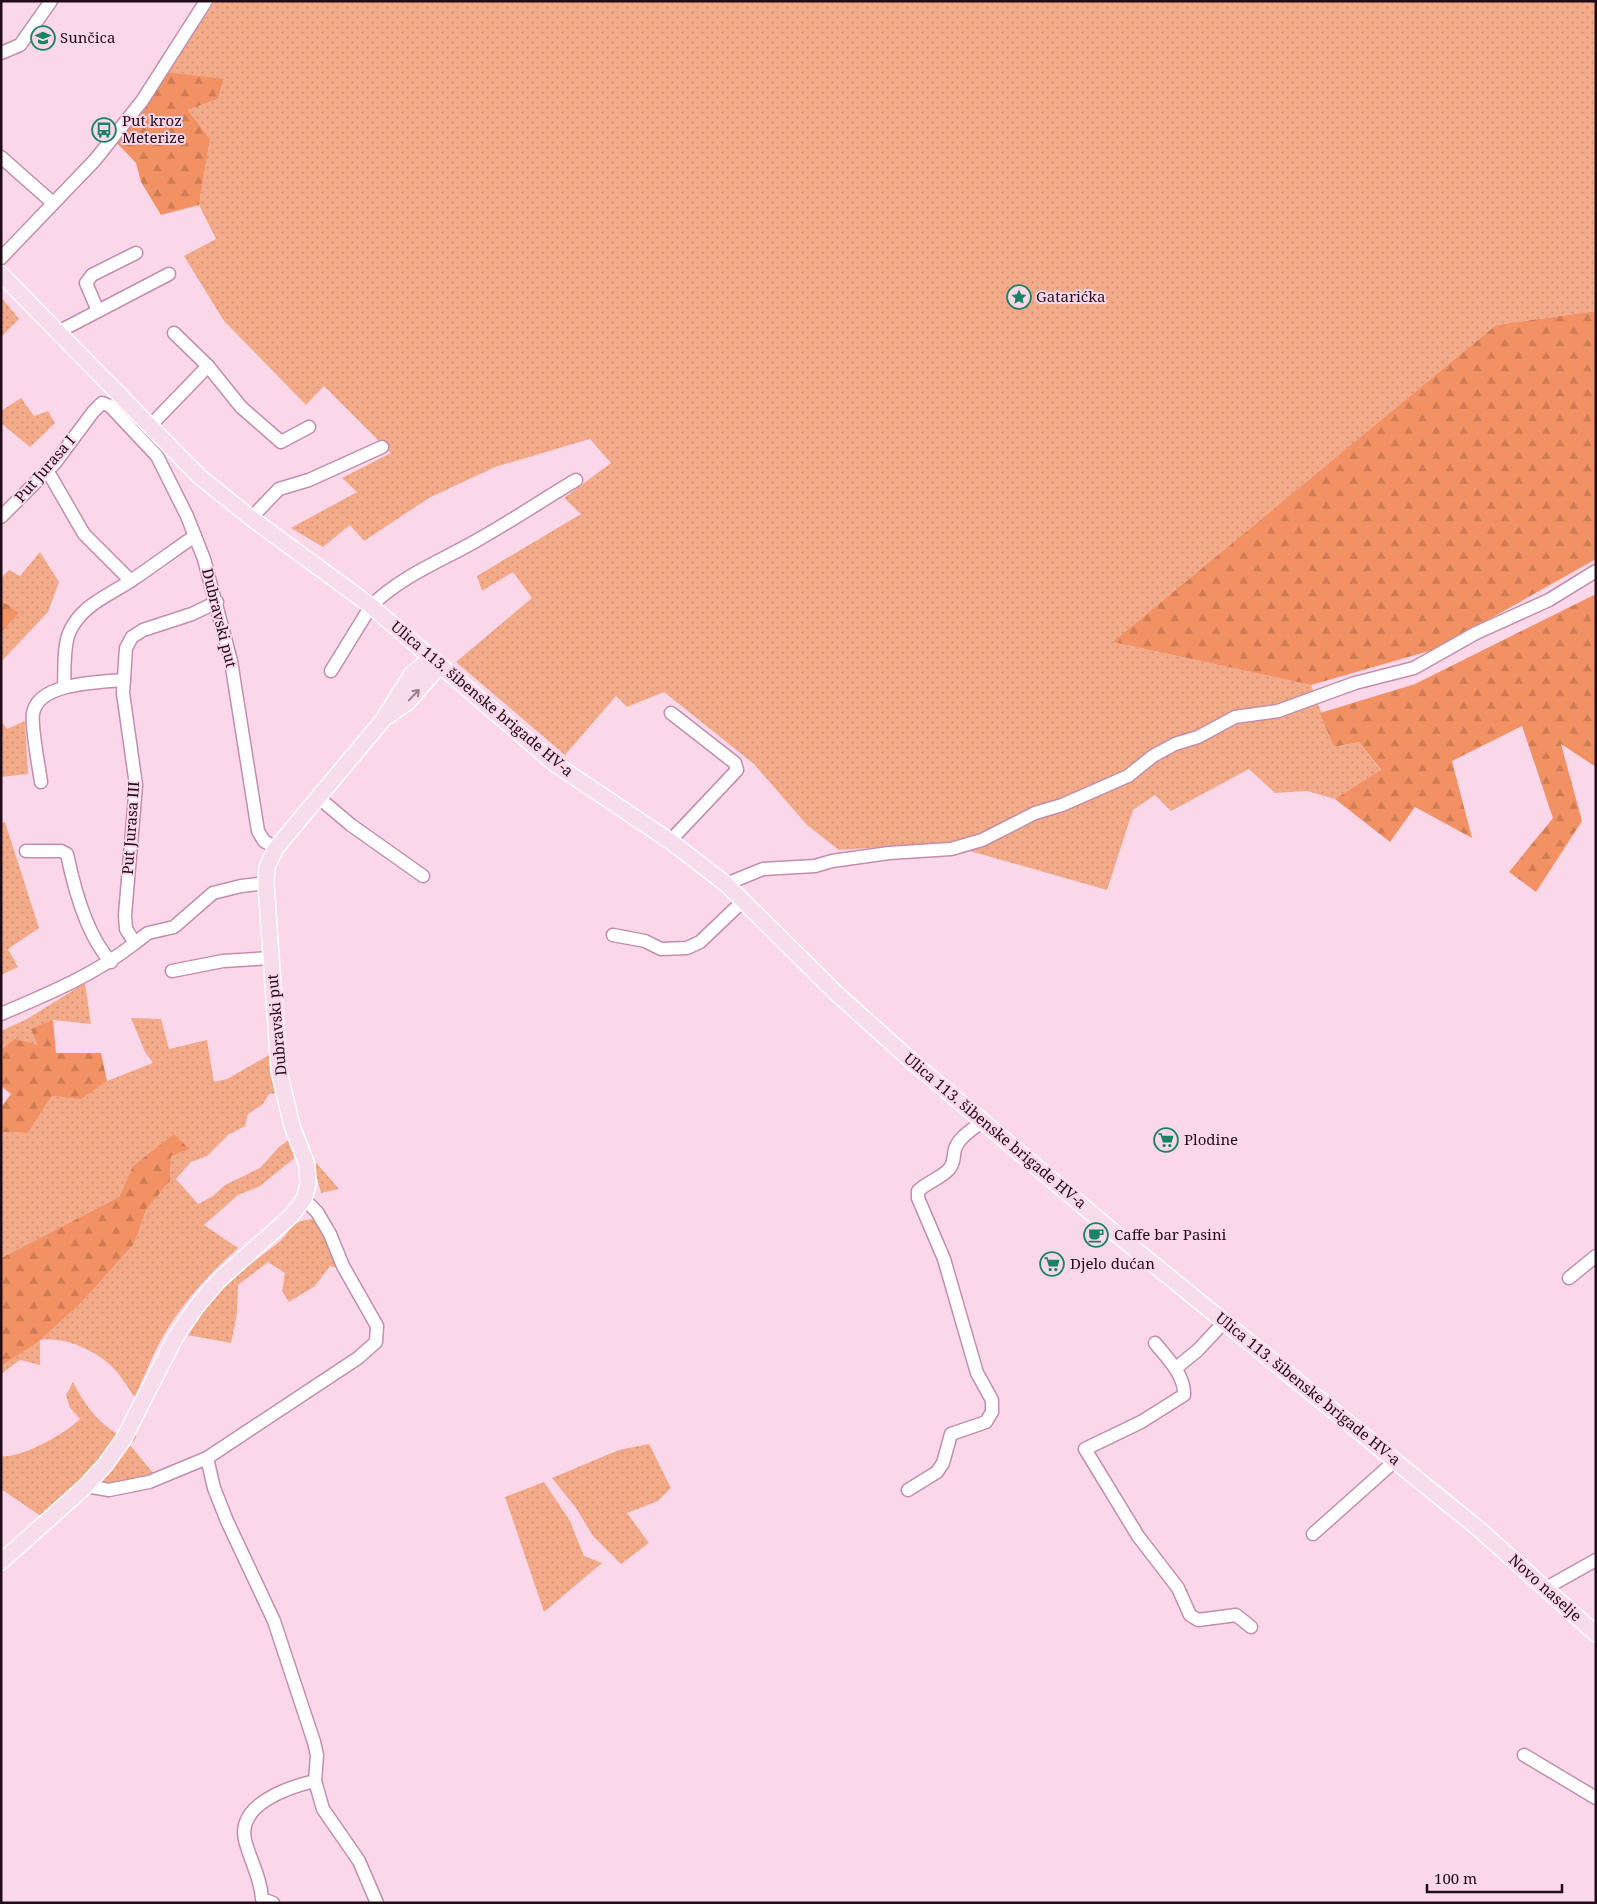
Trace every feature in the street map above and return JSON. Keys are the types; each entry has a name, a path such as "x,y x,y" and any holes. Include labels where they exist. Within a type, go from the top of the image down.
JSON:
{"main road":[{"name":"Ulica 113. šibenske brigade HV-a","path":"1,274 200,477 251,518 371,606 555,764 670,841 726,884 836,994 983,1121 1494,1542"},
{"path":"400,631 410,648 413,666 411,675"},
{"name":"Dubravski put","path":"304,1199 308,1184 308,1166 292,1126 279,1071 266,883 267,867 276,848 383,720 411,675 424,664 438,663"},
{"name":"Dubravski put","path":"383,720 408,702 438,663"},
{"path":"1,1562 86,1486 123,1440 175,1338 196,1307 218,1281 291,1216 304,1199"},
{"name":"Novo naselje","path":"1494,1542 1596,1634"}],"street":[{"path":"1,53 20,45 51,1"},
{"path":"1,258 95,160 142,101 206,1"},
{"path":"1,157 53,203"},
{"path":"98,312 86,283 92,275 136,253"},
{"path":"58,332 169,274"},
{"path":"174,333 208,366 241,407 280,442 309,427"},
{"path":"150,426 208,366"},
{"name":"Put Jurasa I","path":"1,517 47,470 92,412 102,403 110,406"},
{"name":"Dubravski put","path":"110,406 157,456 194,536 217,602 231,661 258,831 264,841 276,848"},
{"path":"251,518 279,489 316,476 382,447"},
{"path":"47,470 84,534 131,580"},
{"path":"331,671 371,606 394,586 482,538 576,480"},
{"path":"64,686 69,634 80,616 92,603 131,580 194,536"},
{"path":"726,884 763,869 815,866 832,861 888,853 951,849 982,840 1035,813 1062,805 1128,776 1152,756 1175,744 1198,737 1235,717 1278,711 1355,683 1414,668 1476,633 1549,600 1596,571"},
{"name":"Put Jurasa III","path":"136,943 126,929 125,915 136,785 123,694 126,648 132,637 143,630 192,614 217,602"},
{"path":"41,782 33,713 42,698 64,686 124,680"},
{"path":"670,841 737,770 735,764 671,713"},
{"path":"319,798 351,825 423,876"},
{"path":"26,852 62,851 67,854 74,888 101,951 111,962"},
{"path":"1,1014 47,995 111,962 148,933 174,926 213,893 241,886 266,883"},
{"path":"613,935 645,941 661,949 687,948 700,942 743,901"},
{"path":"172,971 214,962 271,958"},
{"path":"908,1490 937,1472 943,1464 951,1434 986,1422 992,1412 992,1400 977,1373 944,1260 918,1198 918,1191 923,1186 949,1169 955,1160 954,1151 960,1140 983,1121"},
{"path":"86,1486 109,1490 149,1482 207,1458 358,1358 376,1342 377,1326 343,1266 330,1234 317,1212 304,1199"},
{"path":"1569,1278 1596,1256"},
{"path":"1176,1368 1198,1350 1225,1322"},
{"path":"1155,1343 1176,1368 1184,1387 1184,1395 1142,1422 1085,1449 1138,1536 1178,1588 1190,1615 1198,1620 1236,1615 1251,1628"},
{"path":"207,1458 214,1488 227,1521 274,1622 314,1742 317,1755 315,1781 323,1808 359,1861 377,1903"},
{"path":"1314,1534 1396,1460"},
{"path":"1546,1588 1596,1560"},
{"path":"1524,1755 1596,1798"},
{"path":"264,1902 257,1871 244,1837 248,1817 256,1808 291,1787 315,1781"}],"shaded area":[{"path":"215,1 1596,1 1596,311 1496,325 1114,642 1311,685 1334,747 1359,742 1381,771 1335,799 1307,791 1275,793 1249,769 1171,811 1155,795 1133,810 1107,890 942,843 839,850 807,825 754,764 664,692 627,707 616,696 565,755 456,662 532,598 513,572 482,591 477,576 581,514 564,498 611,463 590,439 495,467 429,498 364,541 350,525 323,547 291,528 357,492 342,478 391,453 324,386 306,405 224,321 184,256 216,239 199,205 210,139 188,110 218,99 224,80 168,72"},
{"path":"1,297 19,319 1,337"},
{"path":"21,398 34,416 48,411 55,423 30,447 1,423 1,411"},
{"path":"40,552 59,582 48,612 1,662 1,633 19,613 1,600 1,578 9,570 20,576"},
{"path":"1,721 7,729 25,721 28,774 1,777"},
{"path":"5,822 39,928 8,949 18,967 1,975 1,823"},
{"path":"85,983 91,1024 53,1020 38,1045 1,1050 1,1031 27,1019"},
{"path":"131,1018 161,1019 169,1049 207,1040 214,1082 227,1079 271,1054 278,1093 269,1094 263,1104 248,1114 245,1126 228,1135 207,1156 191,1162 176,1179 198,1204 213,1196 225,1185 260,1168 278,1148 291,1138 297,1156 260,1186 238,1195 204,1225 238,1248 206,1279 177,1314 157,1347 135,1397 112,1367 85,1348 58,1340 40,1340 80,1304 134,1244 146,1210 170,1181 171,1156 133,1166 119,1197 1,1258 1,1132 28,1133 52,1096 81,1098 107,1081 153,1063 145,1052"},
{"path":"312,1158 339,1189 321,1193"},
{"path":"313,1219 322,1228 337,1268 330,1266 315,1286 289,1302 282,1291 285,1273 268,1262 238,1285 237,1314 231,1343 187,1335 202,1310 227,1284 279,1242 295,1224"},
{"path":"40,1340 40,1365 20,1360 1,1374 1,1366"},
{"path":"73,1382 92,1411 117,1434 98,1462 42,1517 1,1489 1,1456 10,1456 43,1444 65,1431 80,1419 70,1408 66,1395"},
{"path":"136,1432 136,1438 130,1445 153,1473 119,1483 103,1482 112,1466"},
{"path":"649,1444 671,1488 658,1501 627,1513 649,1543 621,1564 593,1536 576,1508 552,1478 619,1450"},
{"path":"544,1482 570,1521 584,1556 602,1563 544,1612 505,1497"}],"green space":[{"path":"167,72 224,79 218,99 188,110 210,139 199,205 161,215 141,182 136,163 115,141"},
{"path":"1596,311 1596,559 1436,649 1311,685 1113,642 1496,325"},
{"path":"1596,594 1596,767 1561,744 1582,821 1536,892 1509,872 1553,818 1522,726 1452,761 1472,838 1415,807 1390,842 1335,799 1381,770 1359,742 1334,747 1320,713 1415,684"},
{"path":"1,600 19,613 1,633"},
{"path":"53,1020 56,1053 101,1053 107,1081 81,1099 52,1096 28,1133 1,1132 1,1107 11,1094 1,1086 1,1050 15,1039 38,1045 31,1029"},
{"path":"174,1134 189,1149 171,1156 170,1181 146,1210 134,1244 80,1304 37,1343 1,1366 1,1258 119,1197 133,1166"}],"place":[{"name":"Sunčica","path":"43,38"},
{"name":"Put kroz Meterize","path":"104,130"},
{"name":"Gatarićka","path":"1019,297"},
{"name":"Plodine","path":"1166,1140"},
{"name":"Caffe bar Pasini","path":"1096,1235"},
{"name":"Djelo dućan","path":"1052,1264"}]}
